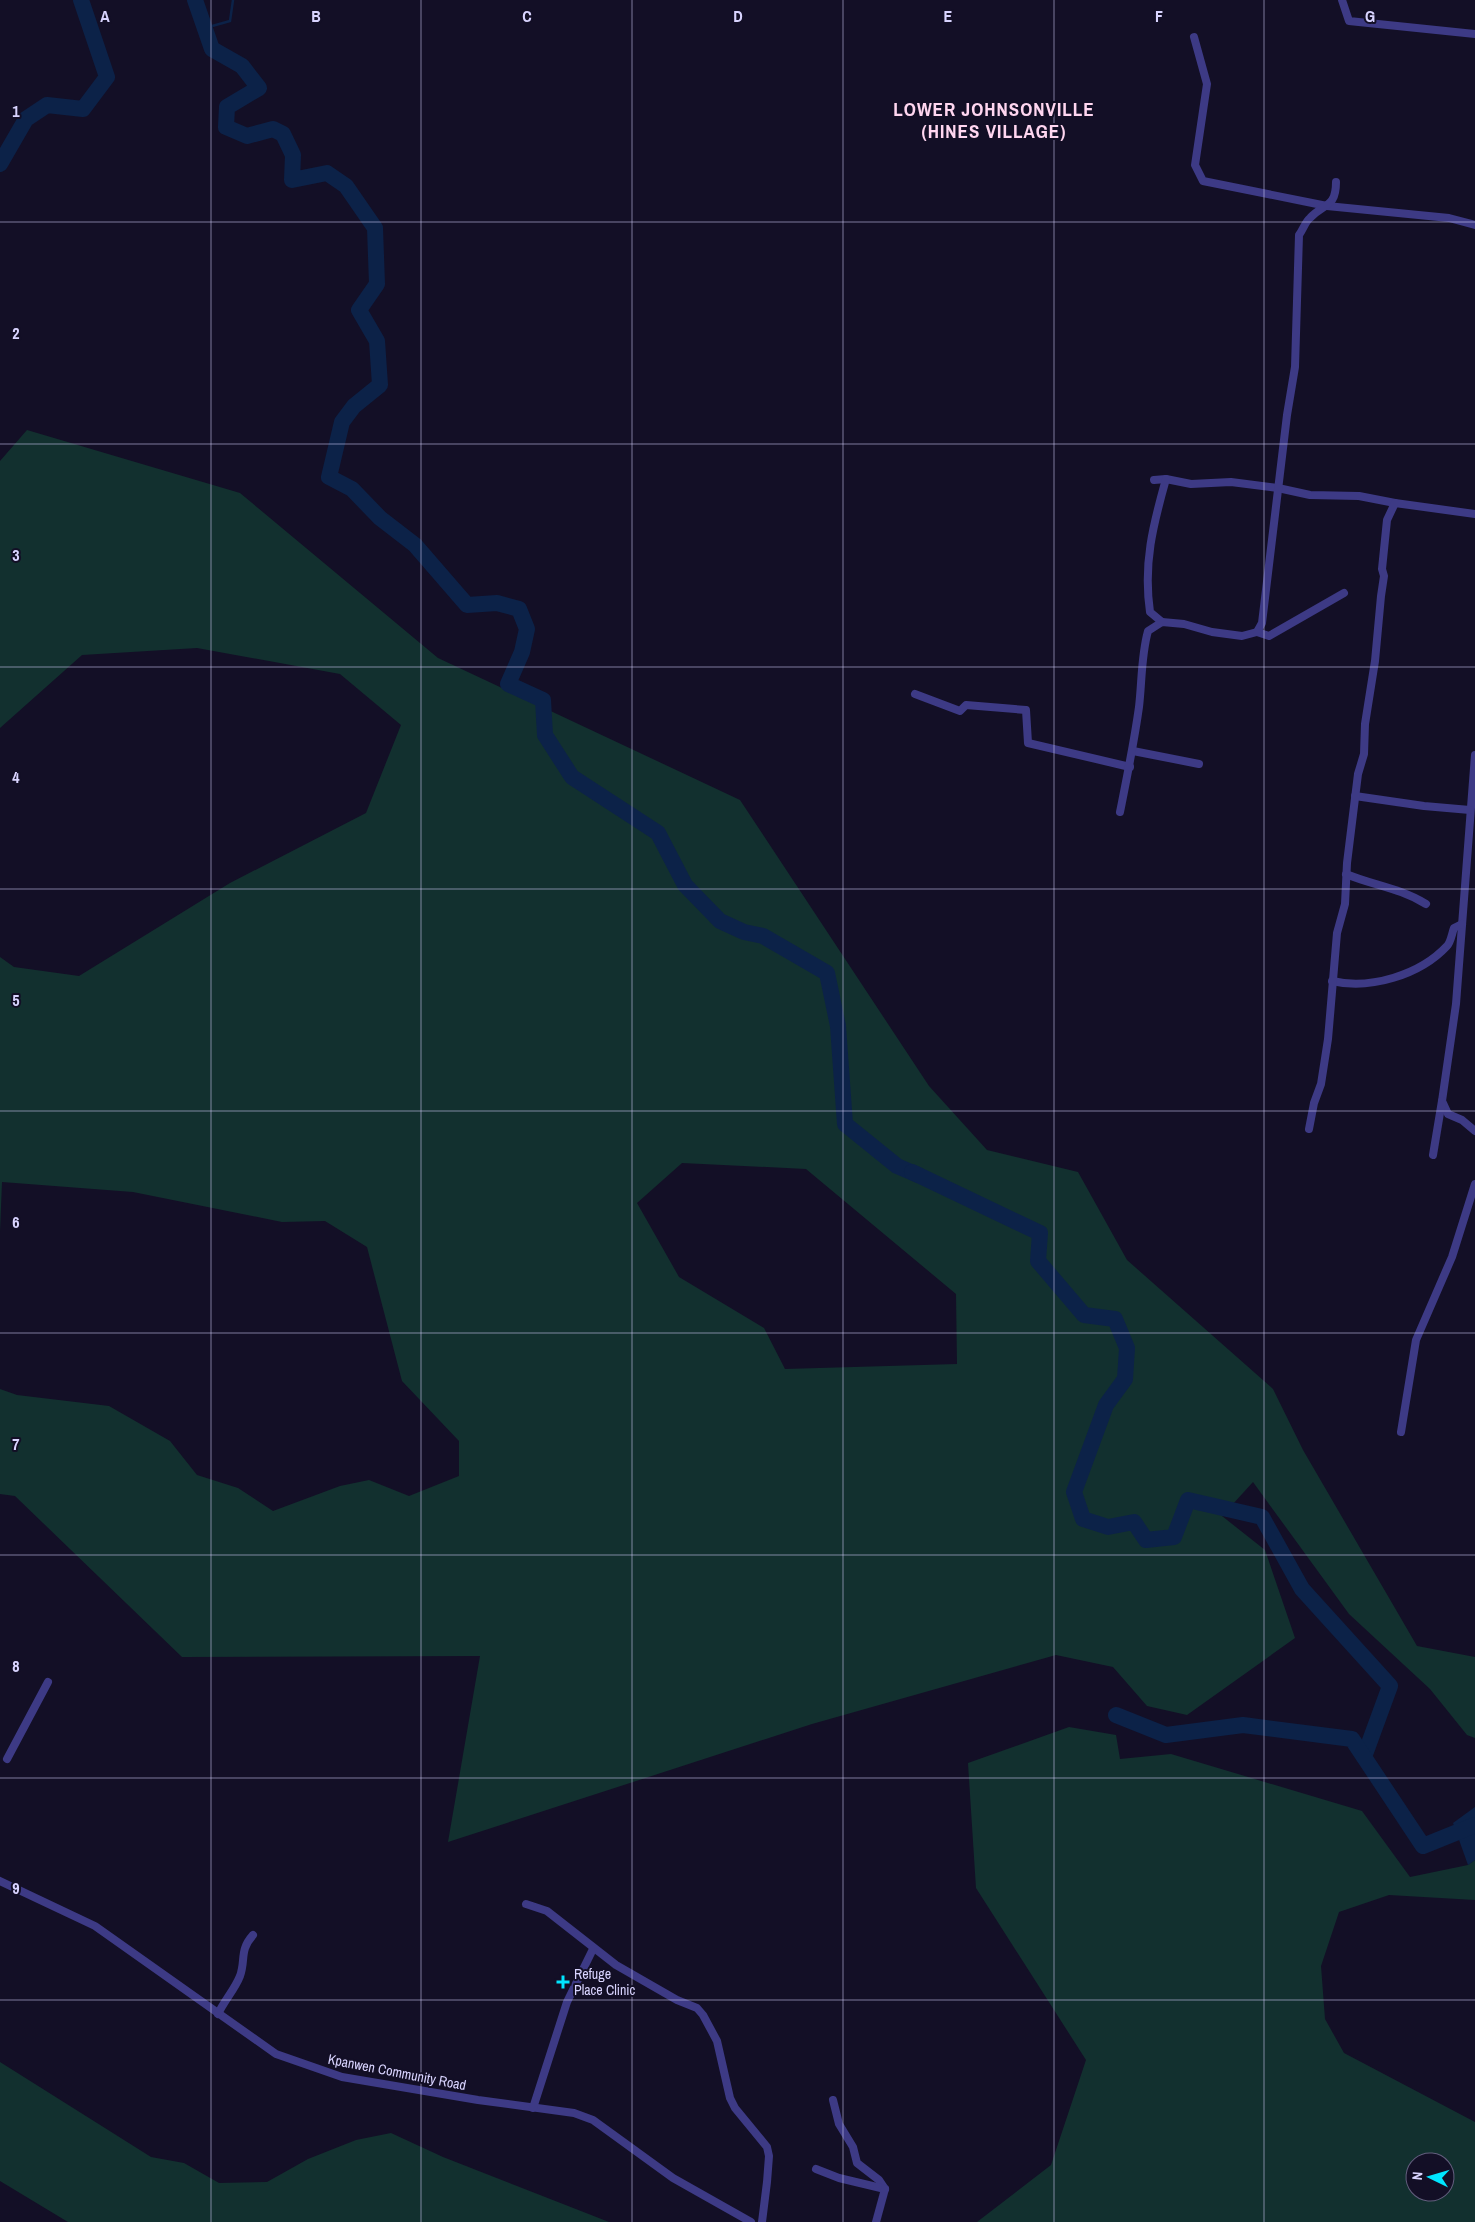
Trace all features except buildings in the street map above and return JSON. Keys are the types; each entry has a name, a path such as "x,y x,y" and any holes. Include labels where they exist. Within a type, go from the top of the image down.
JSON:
{"street":[{"path":"1342,0 1349,21 1475,34"},
{"path":"1194,37 1207,84 1196,165 1203,181 1327,206 1449,218 1475,225"},
{"path":"1257,632 1262,623 1295,367 1299,235 1310,218 1327,206 1336,195 1336,182"},
{"path":"1166,479 1158,508 1147,565 1146,587 1150,612 1162,622 1184,624 1212,632 1242,636 1257,632 1269,636 1344,593"},
{"path":"1154,480 1166,479 1191,484 1230,482 1278,488 1310,495 1359,496 1475,514"},
{"path":"1310,1129 1314,1103 1321,1084 1328,1039 1337,933 1345,904 1346,874 1355,796 1358,774 1364,754 1365,724 1376,661 1387,520 1395,503"},
{"path":"1120,812 1133,751 1142,682 1143,649 1148,631 1162,622"},
{"path":"915,694 960,711 966,706 1026,710 1028,743 1130,767"},
{"path":"1133,751 1198,764"},
{"path":"1433,1156 1456,1004 1475,755"},
{"path":"1355,796 1424,806 1470,810"},
{"path":"1346,874 1364,881 1391,887 1426,904"},
{"path":"1332,981 1360,985 1413,972 1448,945 1454,928 1462,924"},
{"path":"1442,1101 1448,1114 1462,1120 1475,1131"},
{"path":"1401,1432 1416,1340 1452,1257 1475,1184"},
{"path":"7,1759 48,1682"},
{"name":"Kpanwen Community Road","path":"0,1881 95,1926 276,2054 342,2077 478,2100 574,2113 593,2120 673,2178 751,2222"},
{"path":"526,1904 553,1915 593,1949 605,1955 616,1965 668,1995 697,2008 703,2015 716,2041 730,2098 735,2108 767,2147 767,2182 762,2222"},
{"path":"218,2014 240,1977 242,1955 247,1942 253,1935"},
{"path":"533,2108 567,2002 593,1949"},
{"path":"833,2100 839,2124 853,2147 857,2163 879,2180 886,2189"},
{"path":"816,2170 839,2178 886,2189"},
{"path":"876,2222 886,2189"}],"green space":[{"path":"27,430 240,493 438,658 740,800 929,1086 987,1150 1078,1172 1127,1260 1273,1389 1303,1450 1417,1646 1475,1657 1475,1738 1467,1735 1430,1689 1349,1614 1253,1482 1222,1516 1265,1550 1295,1638 1187,1715 1147,1706 1113,1667 1056,1655 812,1724 448,1842 480,1656 182,1657 15,1496 0,1494 0,1389 17,1395 109,1406 170,1441 197,1475 238,1488 273,1511 340,1486 369,1480 409,1496 459,1476 459,1441 402,1381 367,1247 325,1221 282,1222 133,1192 2,1182 0,1232 0,957 14,967 79,976 230,883 366,813 401,725 340,674 197,648 82,655 0,728 0,461","holes":["682,1163 806,1169 956,1294 957,1364 785,1369 764,1328 679,1277 637,1203"]},
{"path":"1069,1727 1116,1735 1120,1759 1171,1754 1362,1811 1410,1877 1468,1865 1475,1860 1475,1900 1389,1895 1339,1912 1321,1966 1325,2019 1344,2053 1475,2122 1475,2222 977,2222 1051,2165 1086,2060 976,1888 968,1763"},
{"path":"0,2062 151,2157 184,2163 219,2183 267,2182 308,2159 356,2140 391,2133 443,2157 609,2222 68,2222 0,2181"}],"water":[{"path":"1475,1807 1475,1860 1468,1865 1453,1823"}],"waterway":[{"path":"0,164 26,119 47,105 83,109 107,77 81,0"},
{"path":"195,0 212,49 242,66 259,88 227,107 226,127 247,136 273,129 283,134 293,155 292,180 327,173 346,186 375,228 377,284 359,310 377,341 380,385 354,406 342,422 329,477 352,489 380,518 415,545 467,605 497,603 519,609 527,629 522,652 508,684 543,700 545,735 572,777 658,833 685,885 720,921 744,932 763,936 827,973 838,1026 845,1124 897,1166 918,1175"},
{"path":"205,28 230,21 233,0"},
{"path":"912,1172 1040,1233 1038,1261 1084,1315 1115,1319 1127,1348 1125,1379 1106,1405 1074,1492 1083,1519 1108,1527 1134,1522 1146,1540 1174,1537 1188,1500 1262,1517 1302,1589 1390,1686 1364,1757"},
{"path":"1116,1715 1166,1735 1243,1725 1352,1739 1423,1846 1475,1825"}],"place":[{"name":"Refuge Place Clinic","path":"563,1982"}],"district":[{"name":"LOWER JOHNSONVILLE (HINES VILLAGE)","path":"994,120"}]}
